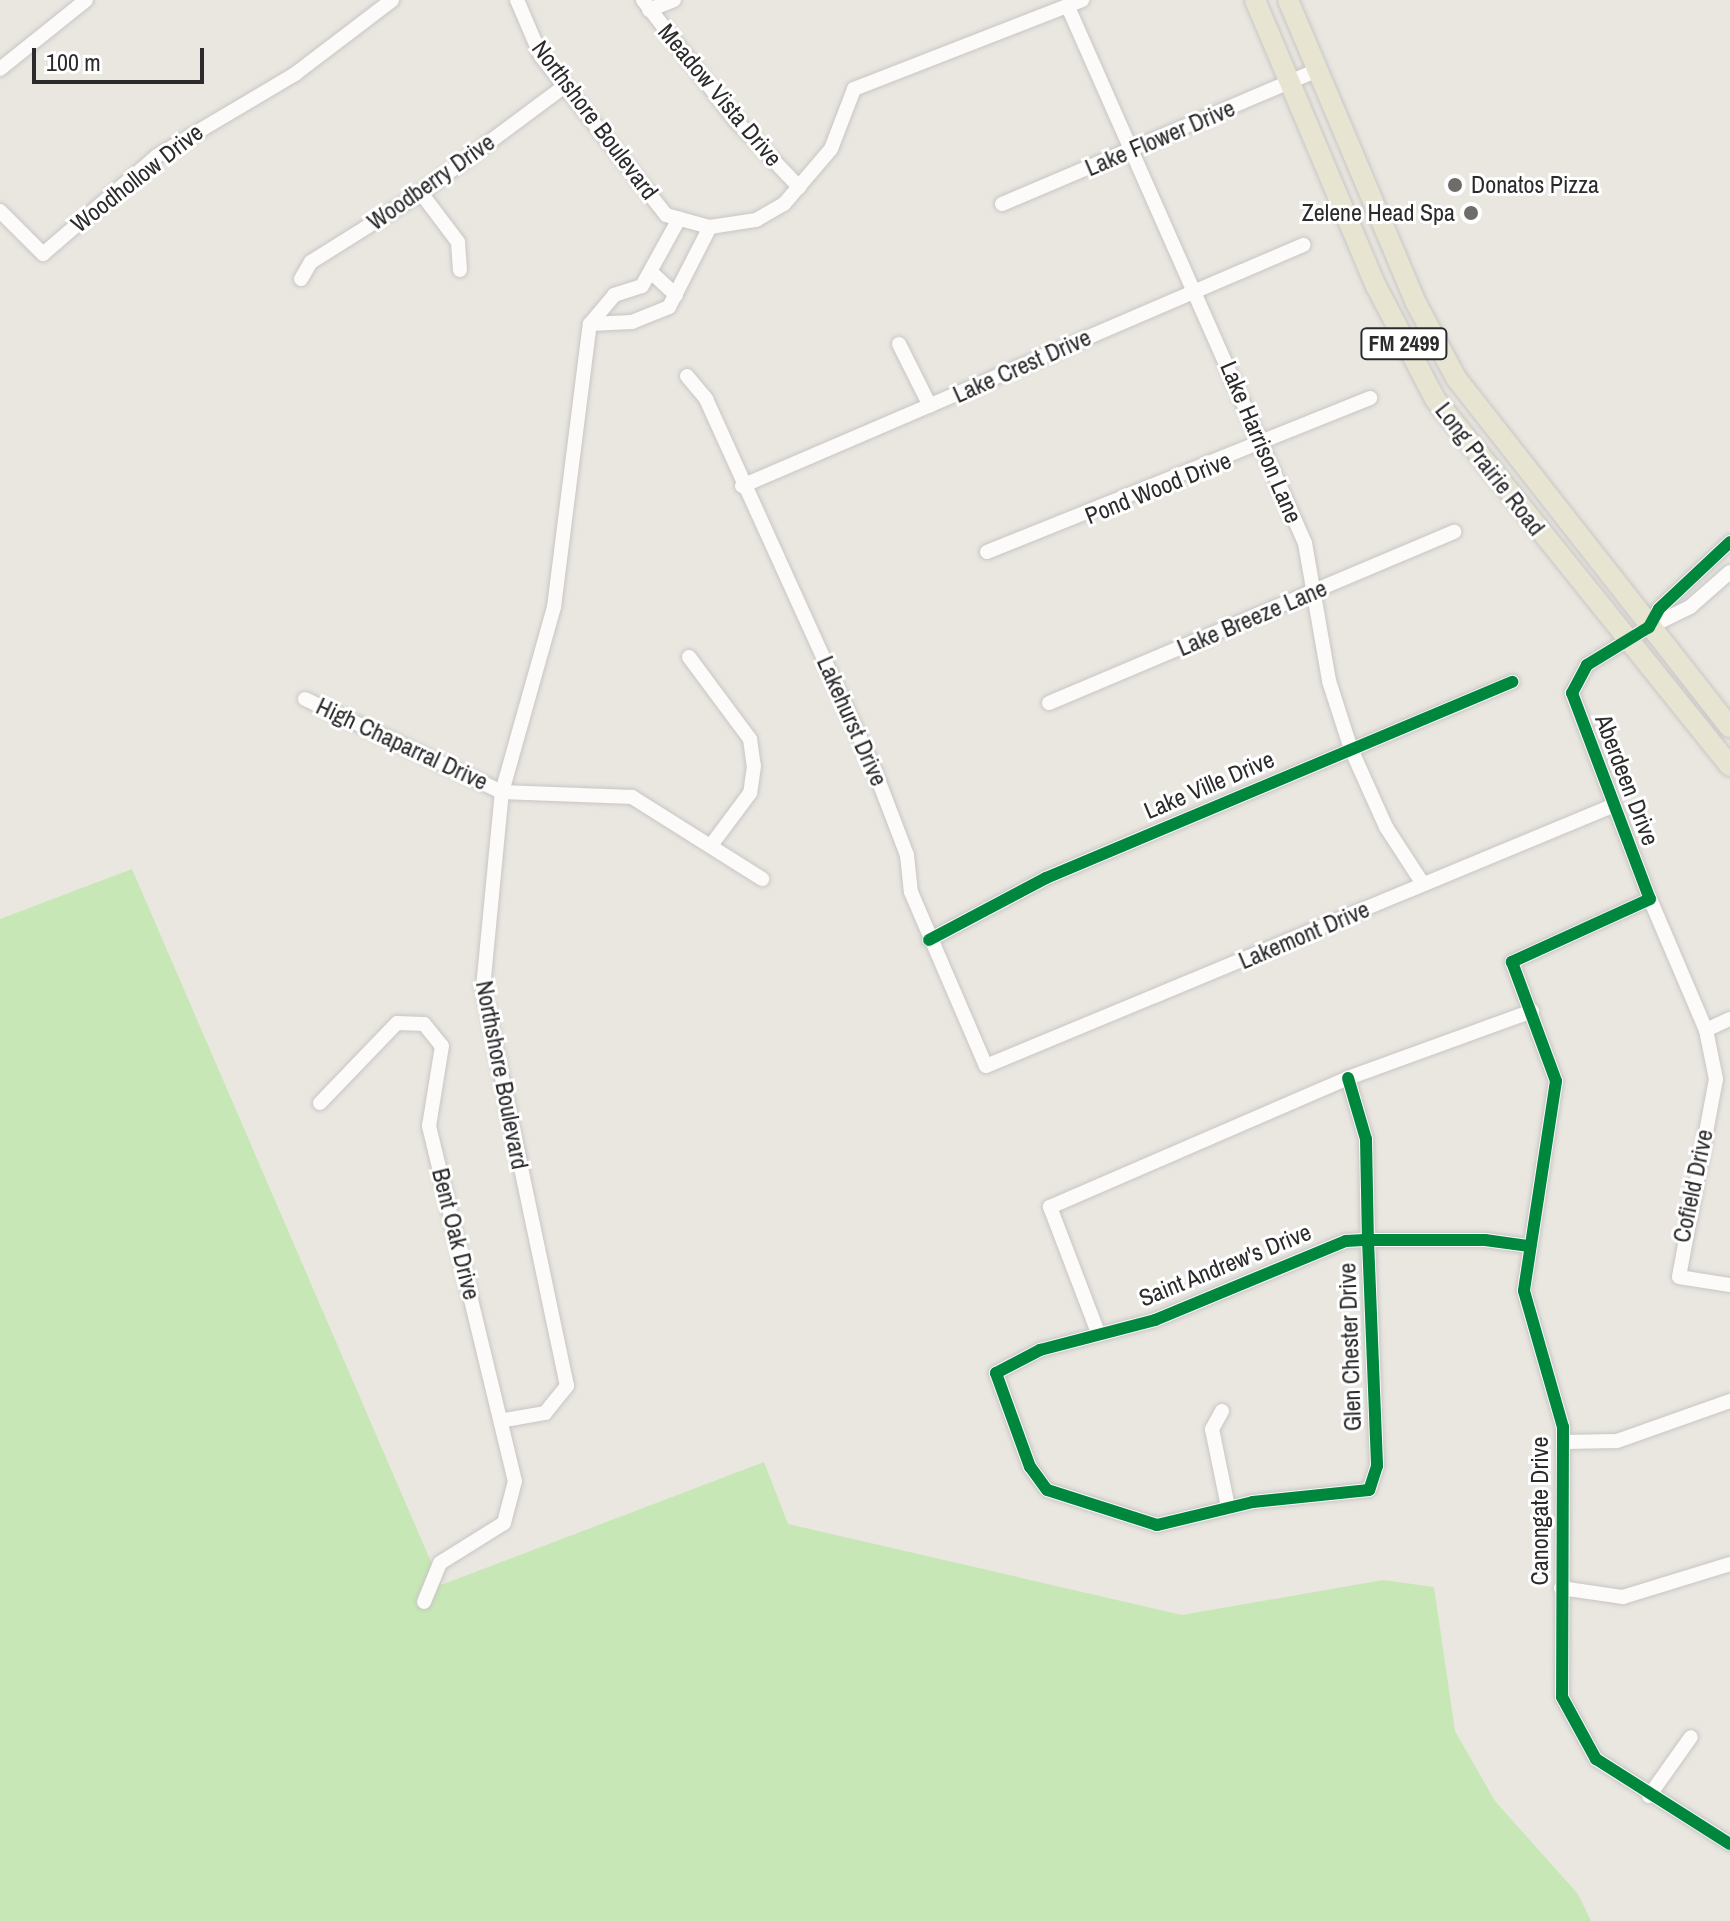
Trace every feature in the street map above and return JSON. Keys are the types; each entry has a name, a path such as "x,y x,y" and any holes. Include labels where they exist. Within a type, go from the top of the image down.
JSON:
{"main road":[{"name":"Long Prairie Road","path":"1255,0 1376,286 1435,399 1730,766"},
{"name":"Long Prairie Road","path":"1288,0 1416,303 1456,378 1730,727"}],"street":[{"path":"0,69 86,0"},
{"name":"Woodhollow Drive","path":"0,211 43,254 157,156 295,74 392,0"},
{"name":"Northshore Boulevard","path":"505,1420 545,1413 567,1386 483,988 502,792 554,607 590,324 614,295 642,286 679,219 666,215 563,87 517,0"},
{"path":"646,5 674,0"},
{"path":"679,219 710,227 756,220 799,187 831,149 854,89 1082,0"},
{"name":"Meadow Vista Drive","path":"646,5 799,187"},
{"name":"Lake Harrison Lane","path":"1068,7 1136,149 1305,543 1329,681 1351,749 1386,827 1423,884"},
{"name":"Lake Flower Drive","path":"1002,204 1318,70"},
{"name":"Woodberry Drive","path":"301,279 311,262 421,193 563,87"},
{"path":"421,193 458,242 460,270"},
{"path":"590,324 632,322 669,307 710,227"},
{"name":"Lake Crest Drive","path":"742,486 1303,245"},
{"path":"651,272 676,295"},
{"path":"899,344 930,406"},
{"name":"Lakehurst Drive","path":"687,376 706,399 742,486 898,825 929,940 975,1052 986,1066 997,1066"},
{"name":"Pond Wood Drive","path":"987,552 1263,446 1370,398"},
{"name":"Lake Breeze Lane","path":"1049,703 1454,532"},
{"name":"Aberdeen Drive","path":"1649,627 1659,609 1730,542"},
{"name":"Aberdeen Drive","path":"1650,899 1612,806 1572,693 1587,665 1630,643 1649,627 1690,607 1730,572"},
{"path":"689,657 750,739 754,766 750,793 712,844"},
{"name":"Lake Ville Drive","path":"929,940 1046,878 1512,682"},
{"name":"High Chaparral Drive","path":"305,699 502,792 632,797 712,844 762,879"},
{"name":"Lakemont Drive","path":"997,1066 1612,806"},
{"path":"1097,1330 1050,1207 1348,1078 1532,1011 1512,962 1650,899"},
{"name":"Cofield Drive","path":"1650,899 1706,1030 1716,1079 1677,1261 1679,1277 1695,1284 1730,1285"},
{"name":"Canongate Drive","path":"1532,1011 1556,1081 1528,1246 1525,1300 1564,1442 1562,1697 1596,1759 1649,1796 1730,1844"},
{"path":"1706,1030 1730,1019"},
{"name":"Bent Oak Drive","path":"320,1103 397,1023 424,1024 442,1046 429,1126 505,1420"},
{"name":"Glen Chester Drive","path":"1228,1507 1369,1490 1377,1466 1366,1139 1348,1078"},
{"name":"Saint Andrew's Drive","path":"1228,1507 1157,1525 1055,1496 1030,1467 996,1373 1097,1330 1155,1320 1306,1254 1368,1240 1528,1246"},
{"path":"1564,1442 1617,1441 1730,1401"},
{"path":"1222,1411 1212,1429 1228,1507"},
{"path":"424,1602 440,1563 494,1531 511,1511 515,1481 505,1420"},
{"path":"1561,1588 1623,1597 1730,1564"},
{"path":"1649,1796 1691,1737"}],"green space":[{"path":"132,869 441,1585 764,1462 788,1524 1182,1615 1383,1580 1434,1587 1455,1731 1495,1801 1578,1894 1591,1921 0,1921 0,919"}],"cycle path":[{"path":"1730,542 1659,609 1649,627 1587,665 1572,693 1650,899 1512,962 1556,1081 1524,1291 1563,1427 1562,1697 1596,1759 1730,1844"},
{"path":"929,940 1046,878 1512,682"},
{"path":"1348,1078 1366,1139 1368,1240 1377,1466 1369,1490 1253,1502 1157,1525 1047,1490 1030,1467 996,1373 1040,1350 1155,1320 1346,1241 1368,1240 1485,1240 1528,1246"}],"place":[{"name":"Donatos Pizza","path":"1455,185"},
{"name":"Zelene Head Spa","path":"1471,213"}]}
